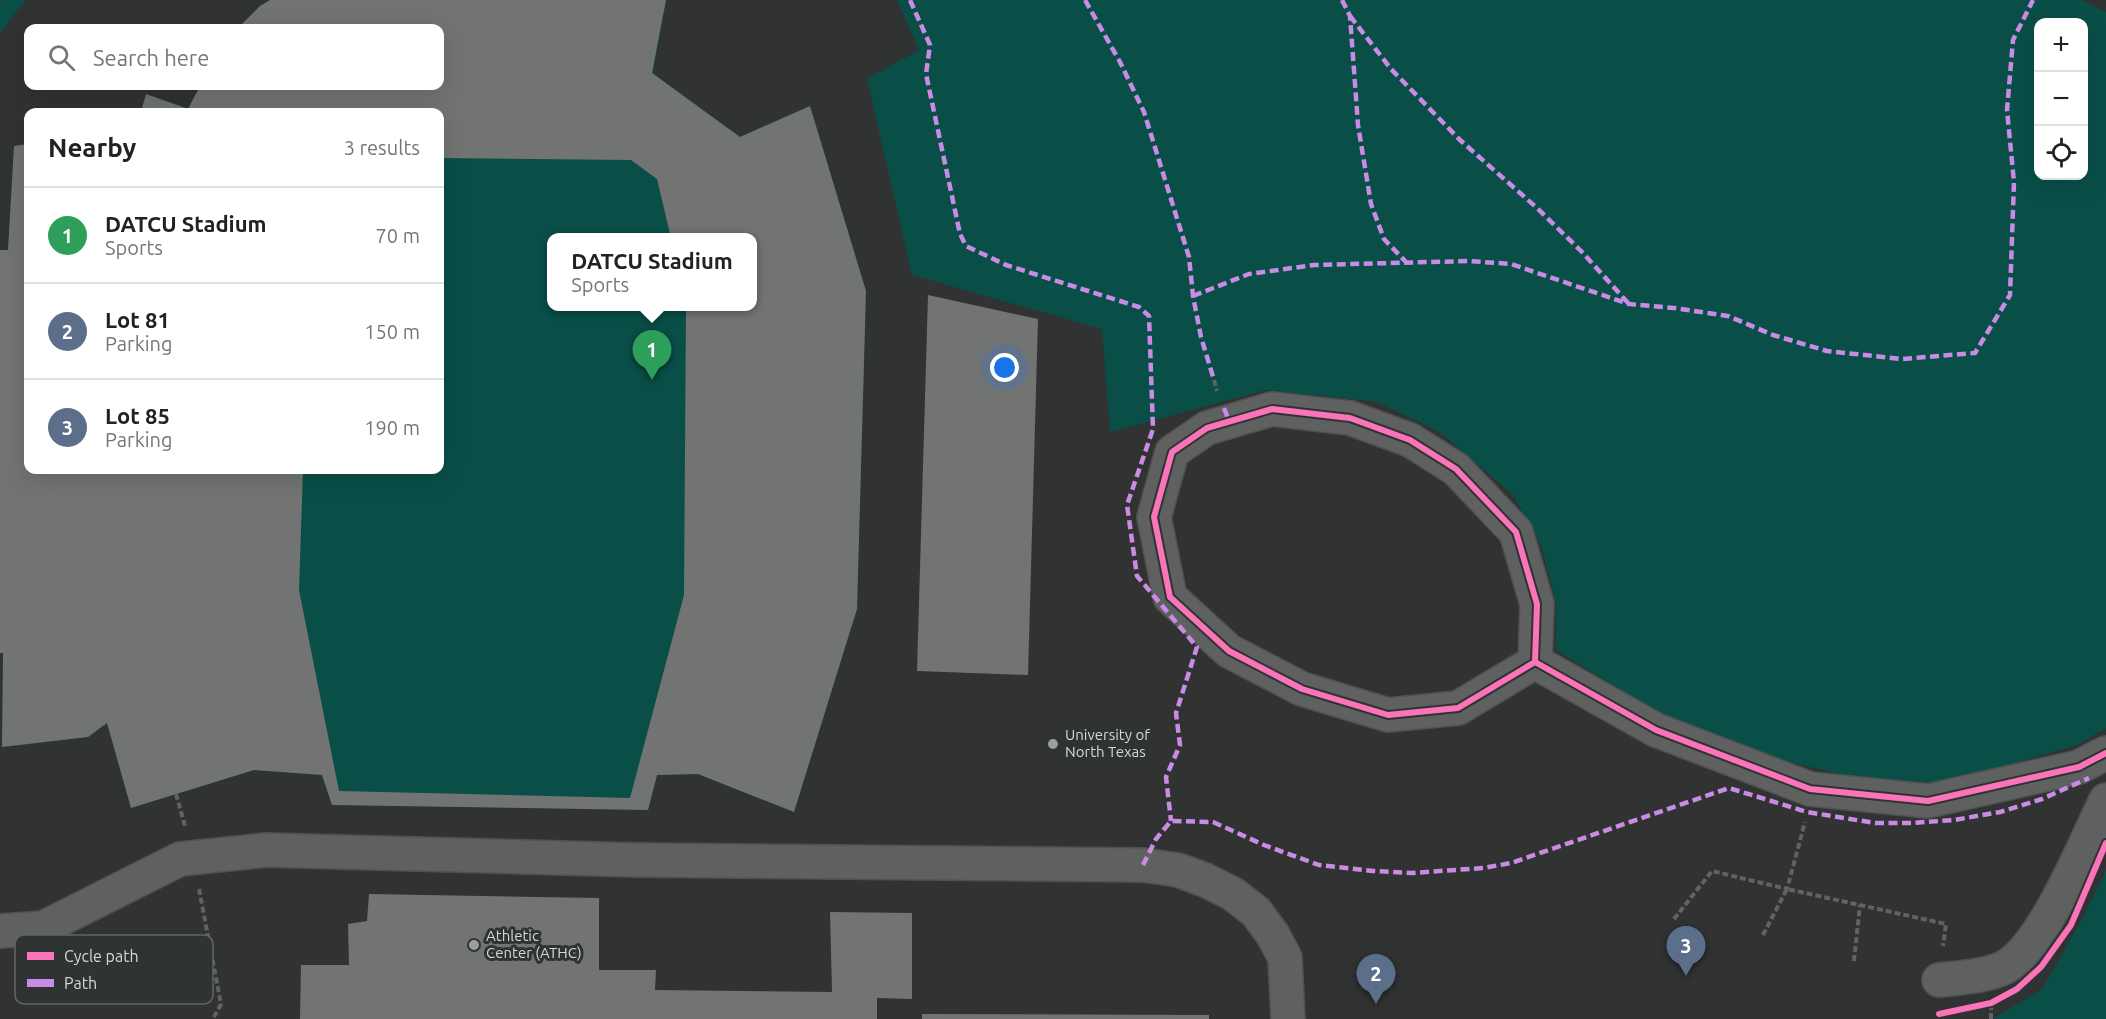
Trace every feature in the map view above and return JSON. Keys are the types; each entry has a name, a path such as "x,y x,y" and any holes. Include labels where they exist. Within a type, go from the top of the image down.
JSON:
{"street":[{"path":"1272,409 1350,418 1410,440 1456,469 1516,532 1537,604 1535,662 1458,708 1388,715 1302,689 1229,651 1170,597 1154,517 1172,452 1207,428 1272,409"},
{"path":"1535,662 1656,730 1810,789 1928,801 2079,767 2106,753"},
{"path":"1940,980 1972,976 2006,966 2032,943 2058,898 2106,800"},
{"path":"0,931 43,928 180,860 266,850 637,861 1143,865 1178,870 1205,880 1233,894 1256,912 1273,935 1285,958 1288,1019"}],"path":[{"path":"176,794 193,858 208,935"},
{"path":"1763,935 1787,889 1807,812"},
{"path":"1674,919 1712,871 1946,924"},
{"path":"1854,961 1860,906"},
{"path":"213,962 221,1004 213,1019"},
{"path":"1991,1004 1991,1019"}],"shaded area":[{"path":"0,0 25,0 0,33"},
{"path":"270,0 666,0 653,73 740,137 810,106 866,291 857,609 794,812 698,774 657,775 648,810 332,805 322,775 254,770 131,808 107,723 88,737 2,747 0,250 8,250 14,146 24,145 24,474 444,474 444,108 188,108 198,90 444,90 444,24 242,24 260,6"},
{"path":"897,0 2081,0 2106,12 2106,728 2077,745 2001,767 1931,783 1850,776 1780,760 1660,714 1556,650 1556,604 1541,545 1513,495 1441,433 1378,402 1266,390 1110,432 1102,329 912,275 867,79 919,50"},
{"path":"146,94 188,108 142,108"},
{"path":"2106,870 2106,1019 1993,1019 2042,989 2081,921"}],"building":[{"path":"270,0 666,0 652,73 740,137 810,106 866,291 857,609 794,812 698,774 657,775 648,810 332,805 322,775 254,770 131,808 107,723 88,737 2,747 0,250 8,250 14,146 24,145 24,474 303,474 299,590 339,791 630,798 684,595 686,311 757,311 757,233 670,233 657,179 631,160 444,158 444,108 189,108 198,90 444,90 444,24 242,24 260,6"},
{"path":"146,94 185,108 142,108"},
{"path":"928,295 1038,319 1028,675 917,671"},
{"name":"Athletic Center (ATHC)","path":"369,894 599,898 599,970 656,970 655,990 832,992 830,912 912,913 912,999 877,998 877,1019 300,1019 301,965 349,965 348,924 367,921"},
{"path":"922,1014 1209,1015 1209,1019 922,1019"}],"marked path":[{"path":"910,0 930,45 926,74 960,234 966,246 1006,265 1139,307 1149,316 1153,429 1127,505 1137,576 1197,647 1176,713 1180,745 1166,777 1171,821"},
{"path":"1085,0 1120,62 1144,112 1189,257 1193,296 1201,337 1214,380"},
{"path":"1342,0 1350,16 1358,125 1371,204 1384,239 1406,262"},
{"path":"1193,296 1249,274 1314,265 1469,261 1511,264 1629,304 1728,316 1773,335 1827,351 1902,359 1975,353 2010,295 2014,182 2007,110 2013,40 2033,0"},
{"path":"1350,16 1391,69 1460,140 1537,208 1581,251 1629,304"},
{"path":"1224,408 1229,421"},
{"path":"1143,865 1156,839 1171,821 1213,822 1264,845 1319,865 1412,873 1483,868 1511,863 1729,788 1807,812 1875,823 1911,823 1954,820 2000,812 2042,799 2089,778"}],"cycle path":[{"path":"1272,409 1350,418 1410,440 1456,469 1516,532 1537,604 1535,662 1458,708 1388,715 1302,689 1229,651 1170,597 1154,517 1172,452 1207,428 1272,409"},
{"path":"1535,662 1656,730 1810,789 1928,801 2079,767 2106,753"},
{"path":"1939,1014 1991,1003 2017,989 2041,967 2071,925 2106,843"}],"place":[{"name":"DATCU Stadium","path":"652,380"},
{"name":"University of North Texas","path":"1053,744"},
{"name":"Athletic Center (ATHC)","path":"474,945"},
{"name":"Lot 85","path":"1686,976"},
{"name":"Lot 81","path":"1376,1004"}]}
